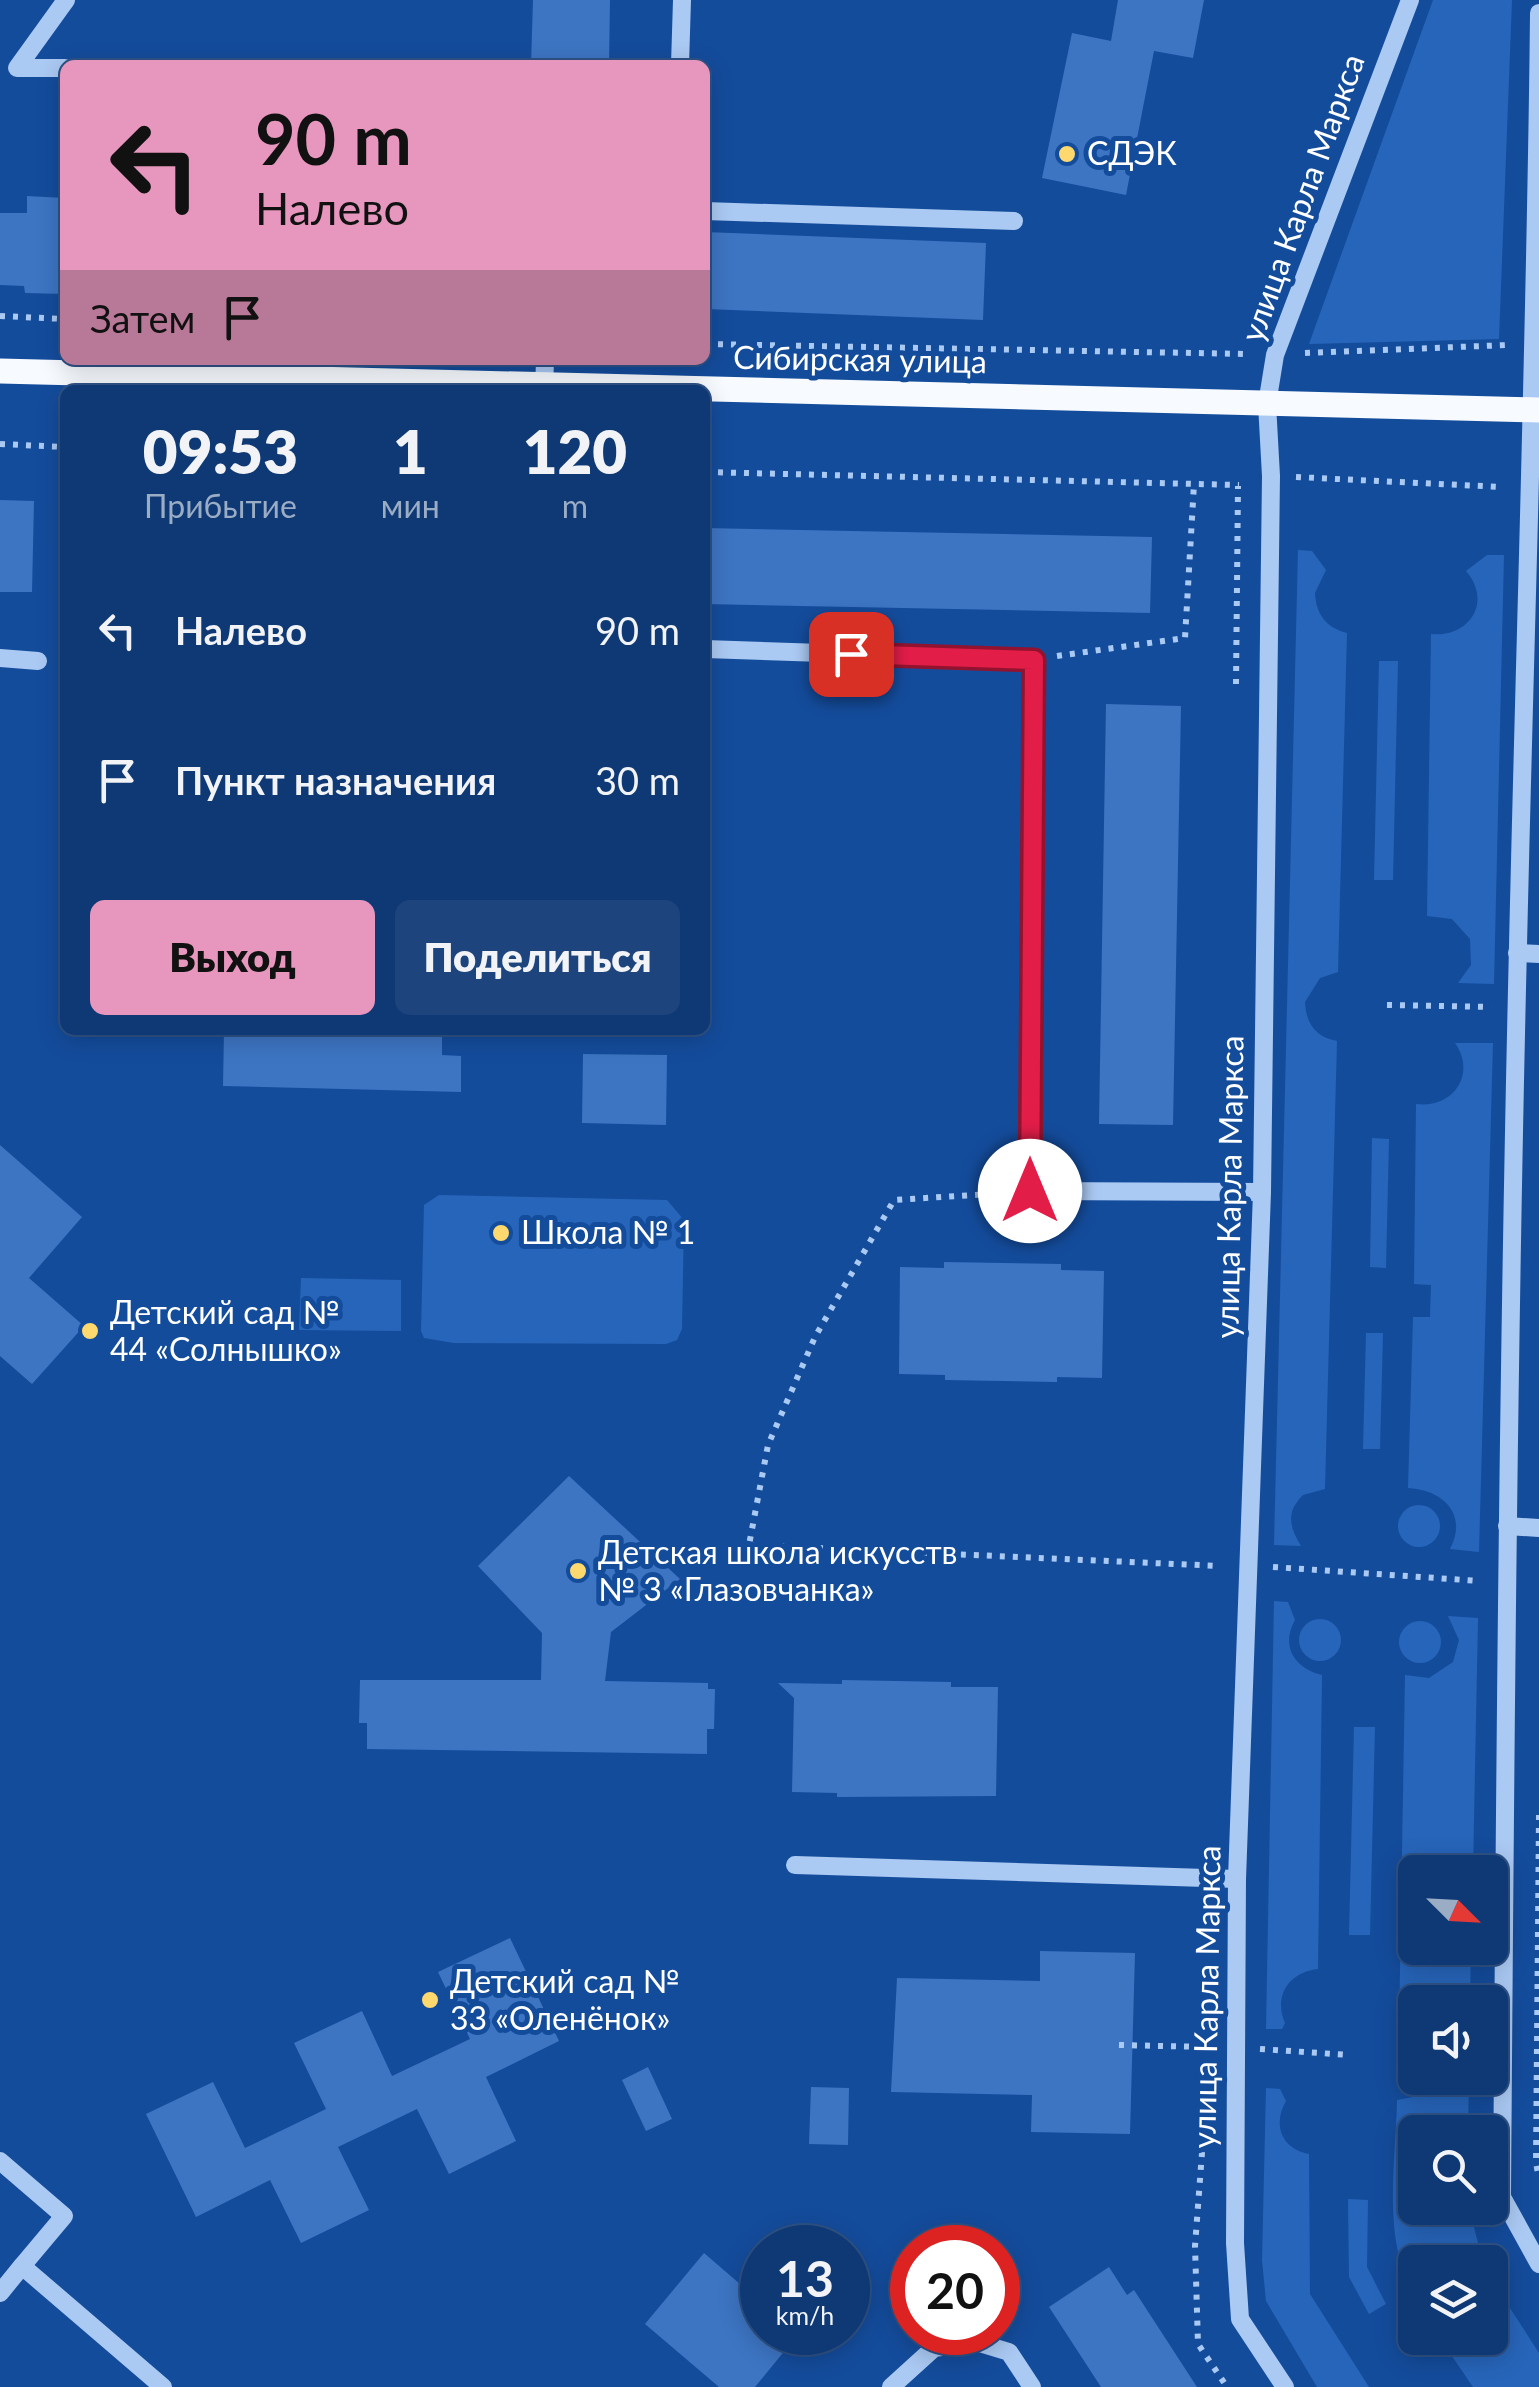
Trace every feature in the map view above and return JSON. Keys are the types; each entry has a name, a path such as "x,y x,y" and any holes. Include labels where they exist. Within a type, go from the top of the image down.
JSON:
{"main road":[{"name":"Сибирская улица","path":"0,371 448,385"},
{"name":"Сибирская улица","path":"710,392 1536,410"}],"street":[{"path":"18,68 66,0"},
{"path":"680,60 682,0"},
{"name":"улица Карла Маркса","path":"1284,2387 1240,2319 1235,2242 1237,1879 1262,1192 1272,476 1267,404 1275,354 1410,0"},
{"path":"1539,13 1536,410 1530,488 1518,952 1506,1582 1502,2197 1539,2264"},
{"path":"0,59 18,68 60,68"},
{"path":"710,211 1014,220"},
{"path":"710,650 1034,660 1030,1191 1262,1192"},
{"path":"0,658 38,661"},
{"path":"1518,952 1539,954"},
{"path":"1507,1526 1539,1528"},
{"path":"795,1865 1237,1879"},
{"path":"0,2162 64,2216 0,2293"},
{"path":"22,2266 163,2387"},
{"path":"892,2387 934,2348 976,2342 1010,2352 1032,2387"}],"path":[{"path":"0,316 60,319"},
{"path":"710,344 1275,354 1536,344"},
{"path":"0,444 60,446"},
{"path":"710,472 1238,486 1272,476 1530,488"},
{"path":"1034,660 1185,638 1194,484"},
{"path":"1387,1005 1517,1007"},
{"path":"1030,1191 894,1200 814,1338 768,1445 749,1545 1248,1566 1506,1582"},
{"path":"1539,1814 1539,2178"},
{"path":"1119,2045 1349,2054"}],"shaded area":[{"path":"1433,0 1512,0 1499,339 1309,344"},
{"path":"1298,550 1312,551 1326,570 1315,593 1320,614 1328,624 1347,633 1338,972 1320,978 1305,1002 1313,1028 1337,1041 1325,1489 1303,1495 1294,1507 1292,1526 1301,1546 1274,1545"},
{"path":"1487,555 1504,555 1494,984 1458,983 1471,965 1470,939 1452,919 1427,916 1431,634 1456,630 1473,616 1477,594 1466,571"},
{"path":"1379,661 1398,661 1393,880 1374,880"},
{"path":"1455,1043 1493,1043 1479,1552 1450,1549 1456,1525 1449,1506 1432,1494 1408,1488 1413,1317 1430,1317 1431,1285 1414,1284 1416,1104 1441,1101 1458,1087 1463,1066"},
{"path":"1372,1138 1389,1139 1386,1268 1370,1267"},
{"path":"439,1195 667,1200 684,1220 682,1329 677,1340 666,1344 454,1343 424,1338 424,1205"},
{"path":"301,1278 401,1280 401,1331 299,1330"},
{"path":"1366,1333 1383,1333 1380,1449 1363,1449"},
{"path":"1419,1505 1434,1511 1440,1526 1434,1541 1419,1547 1404,1541 1398,1526 1404,1511"},
{"path":"1274,1601 1288,1602 1295,1620 1289,1639 1293,1655 1304,1668 1322,1675 1318,1969 1292,1980 1281,2004 1285,2023 1282,2029 1266,2029"},
{"path":"1448,1616 1478,1618 1473,1855 1402,1855 1405,1675 1429,1678 1453,1662 1459,1640"},
{"path":"1320,1619 1335,1625 1341,1640 1335,1655 1320,1661 1305,1655 1299,1640 1305,1625"},
{"path":"1420,1621 1435,1627 1441,1642 1435,1657 1420,1663 1405,1657 1399,1642 1405,1627"},
{"path":"1354,1727 1375,1727 1370,1935 1349,1935"},
{"path":"1400,1965 1471,1965 1470,1985 1400,1985"},
{"path":"1266,2088 1280,2089 1286,2101 1280,2119 1282,2135 1292,2147 1309,2154 1310,2294 1369,2387 1317,2387 1266,2301 1262,2260"},
{"path":"1424,2095 1469,2095 1468,2115 1398,2115 1398,2225 1473,2225 1479,2245 1398,2245 1398,2250 1393,2200 1397,2100"},
{"path":"1348,2199 1368,2200 1367,2267 1386,2304 1369,2314 1349,2277"},
{"path":"1508,2305 1539,2353 1539,2387 1473,2387 1451,2355 1508,2355"}],"building":[{"path":"533,0 610,0 609,60 531,60"},
{"path":"1118,0 1204,0 1193,58 1154,51 1126,195 1042,178 1072,33 1111,41"},
{"path":"27,196 60,198 60,294 25,293 24,286 0,285 0,213 27,213"},
{"path":"710,232 986,243 983,320 710,309"},
{"path":"0,500 34,501 32,592 0,592"},
{"path":"710,528 1152,537 1150,613 710,604"},
{"path":"1106,704 1181,706 1173,1125 1099,1124"},
{"path":"224,1035 442,1035 442,1055 461,1056 461,1092 223,1086"},
{"path":"583,1054 667,1055 666,1125 582,1123"},
{"path":"0,1145 82,1217 29,1278 84,1326 32,1384 0,1356"},
{"path":"944,1262 1061,1264 1061,1270 1104,1271 1102,1378 1057,1377 1057,1382 945,1380 945,1375 899,1374 900,1267 944,1268"},
{"path":"569,1476 680,1579 611,1632 605,1681 708,1683 708,1689 715,1689 714,1729 707,1729 707,1754 367,1749 367,1723 359,1723 360,1680 541,1680 542,1633 478,1566"},
{"path":"842,1680 998,1687 996,1796 837,1797 837,1793 792,1792 794,1698 778,1683 842,1684"},
{"path":"510,1938 559,2041 486,2077 516,2141 449,2174 417,2109 338,2147 369,2210 301,2243 270,2180 196,2217 146,2114 213,2082 245,2148 326,2109 294,2043 362,2011 392,2076 470,2039 438,1972"},
{"path":"1040,1951 1135,1953 1130,2134 1031,2132 1032,2095 891,2092 897,1978 1040,1981"},
{"path":"648,2067 672,2119 646,2131 622,2080"},
{"path":"811,2087 849,2088 848,2145 809,2144"},
{"path":"704,2253 740,2284 740,2355 781,2355 755,2387 719,2387 645,2324"},
{"path":"1109,2267 1127,2295 1134,2290 1197,2387 1101,2387 1049,2307"}],"place":[{"name":"СДЭК","path":"1067,154"},
{"name":"Школа № 1","path":"501,1233"},
{"name":"Детский сад № 44 «Солнышко»","path":"90,1331"},
{"name":"Детская школа искусств № 3 «Глазовчанка»","path":"578,1571"},
{"name":"Детский сад № 33 «Оленёнок»","path":"430,2000"}],"route":[{"path":"851,654 1034,660 1030,1191"}]}
